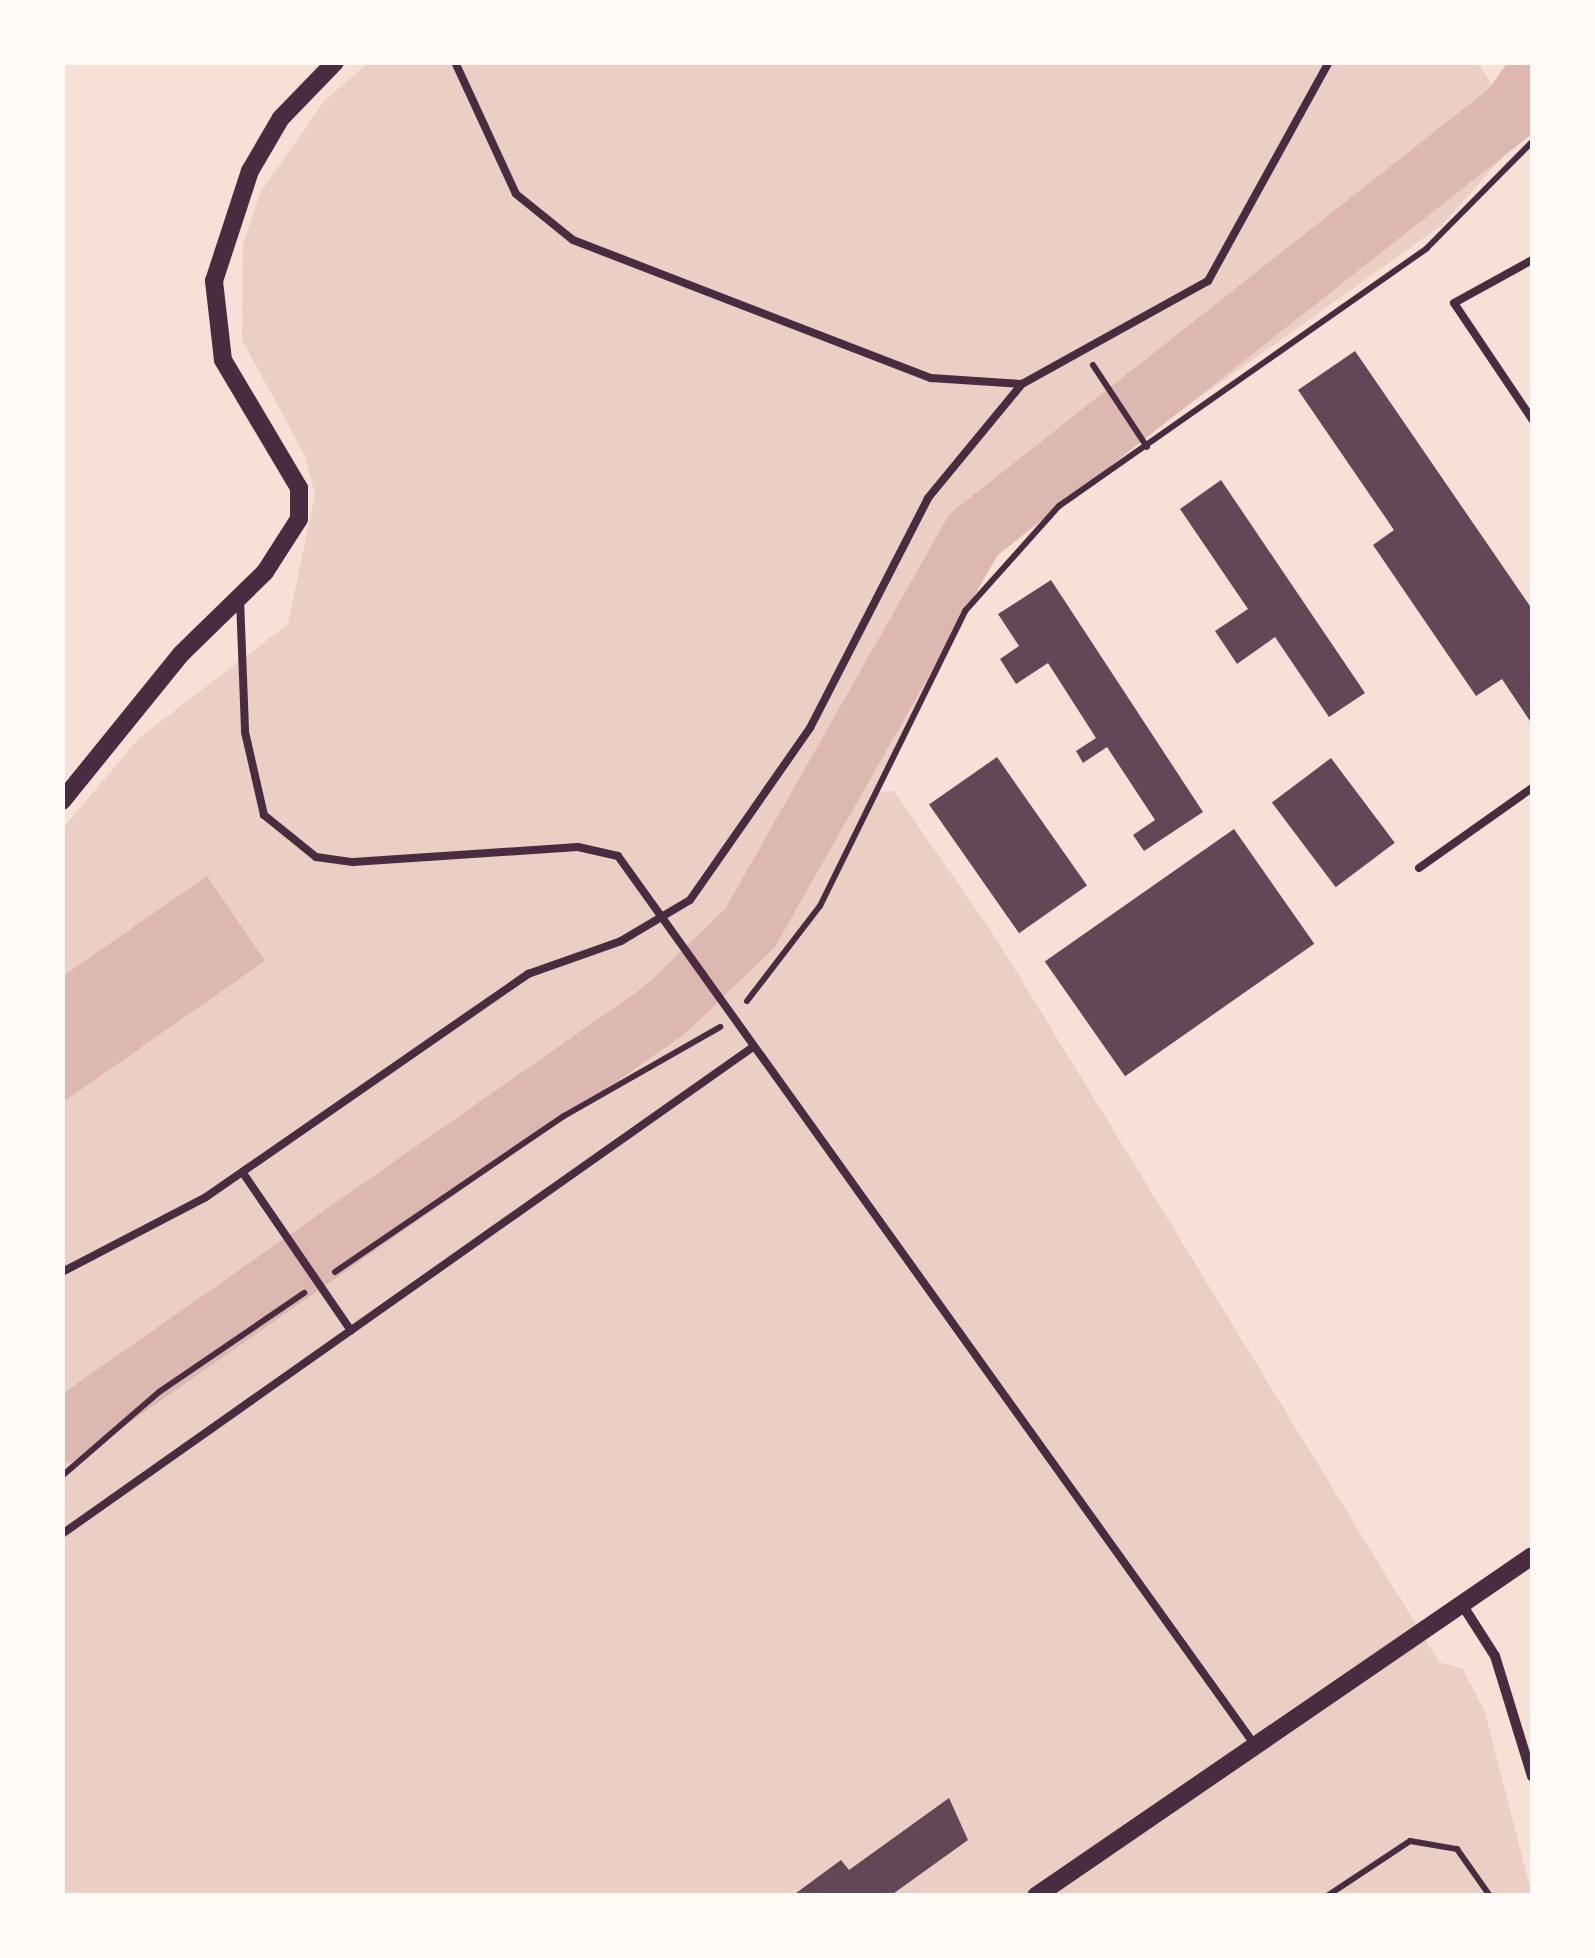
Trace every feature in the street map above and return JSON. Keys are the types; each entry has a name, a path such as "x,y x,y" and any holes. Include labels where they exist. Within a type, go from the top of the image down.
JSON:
{"street":[{"path":"62,800 288,541 303,503 223,360 214,282 250,170 281,118 335,62"},
{"path":"1036,1896 1532,1556"},
{"path":"1464,1606 1495,1656 1532,1776"}],"lane":[{"path":"455,62 516,194 572,240 931,378 1022,384"},
{"path":"62,1272 243,1173 528,974 668,914 690,900 810,728 928,498 1022,384 1208,281 1329,62"},
{"path":"1532,260 1454,302 1532,420"},
{"path":"240,596 251,775 264,815 288,840 316,858 382,864 578,847 618,856 668,914 732,1018 1255,1745"},
{"path":"1418,868 1531,791"},
{"path":"62,1534 754,1047"},
{"path":"243,1173 351,1331"}],"path":[{"path":"62,1476 270,1315 564,1116 732,1018 820,906 965,611 1059,506 1147,448 1427,248 1532,142"},
{"path":"1095,368 1147,448"},
{"path":"1327,1896 1410,1841 1456,1849 1490,1896"}],"shaded area":[{"path":"369,62 1478,63 1524,133 1442,225 1136,443 989,563 876,793 894,791 997,940 1439,1662 1463,1669 1485,1712 1532,1895 63,1896 63,828 140,737 288,624 315,494 305,456 242,340 243,245 260,193 324,101"},
{"path":"207,876 265,961 63,1102 63,976"}],"building":[{"path":"1355,351 1532,609 1532,724 1502,679 1476,696 1373,545 1394,530 1298,390"},
{"path":"1221,480 1365,693 1329,717 1275,637 1237,664 1215,631 1248,609 1180,509"},
{"path":"1051,580 1203,812 1144,851 1133,835 1155,820 1107,747 1083,763 1076,751 1096,738 1048,663 1016,684 1000,659 1019,646 998,614"},
{"path":"997,757 1087,886 1019,933 929,805"},
{"path":"1331,758 1395,843 1336,887 1272,803"},
{"path":"1234,829 1314,944 1125,1076 1045,961"},
{"path":"949,1798 968,1840 890,1896 792,1896 841,1860 849,1870"}],"waterway":[{"path":"62,1432 665,1010 750,928 974,534 1512,110 1532,81"}]}
